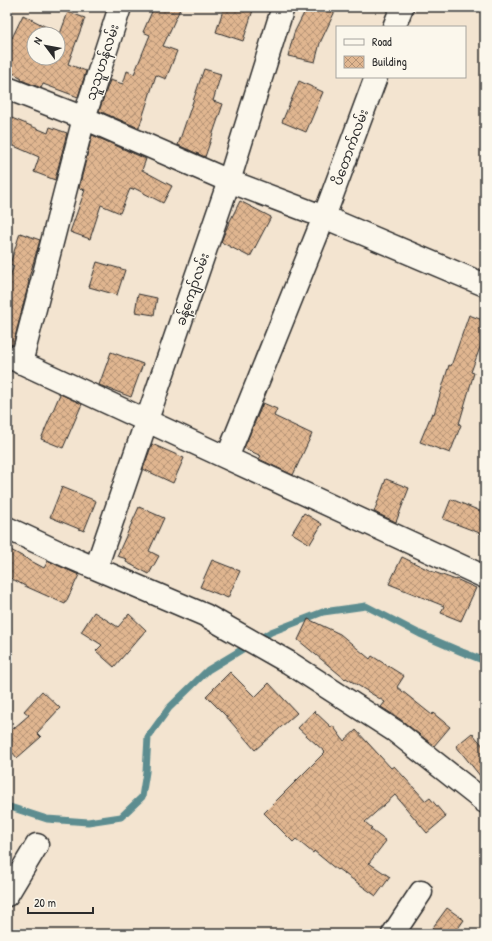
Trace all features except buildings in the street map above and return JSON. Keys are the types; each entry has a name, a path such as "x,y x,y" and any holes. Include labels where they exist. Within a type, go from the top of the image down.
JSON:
{"street":[{"name":"သူသူဟန်လမ်း","path":"14,359 84,118 120,7"},
{"name":"ခန့်ကျော်လမ်း","path":"96,568 229,181 283,7"},
{"path":"394,26 402,7"},
{"name":"ပိတောက်လမ်း","path":"227,458 324,217 376,78"},
{"path":"7,88 84,118 229,181 324,217 485,285"},
{"path":"14,359 485,578"},
{"path":"7,528 205,615 288,662 395,731 485,802"},
{"path":"7,895 37,845"},
{"path":"393,934 421,892"}],"waterway":[{"path":"7,806 47,819 88,822 121,817 142,797 146,772 148,737 169,708 208,670 271,632 323,612 366,606 420,634 485,661"},
{"path":"7,621 7,631"}]}
